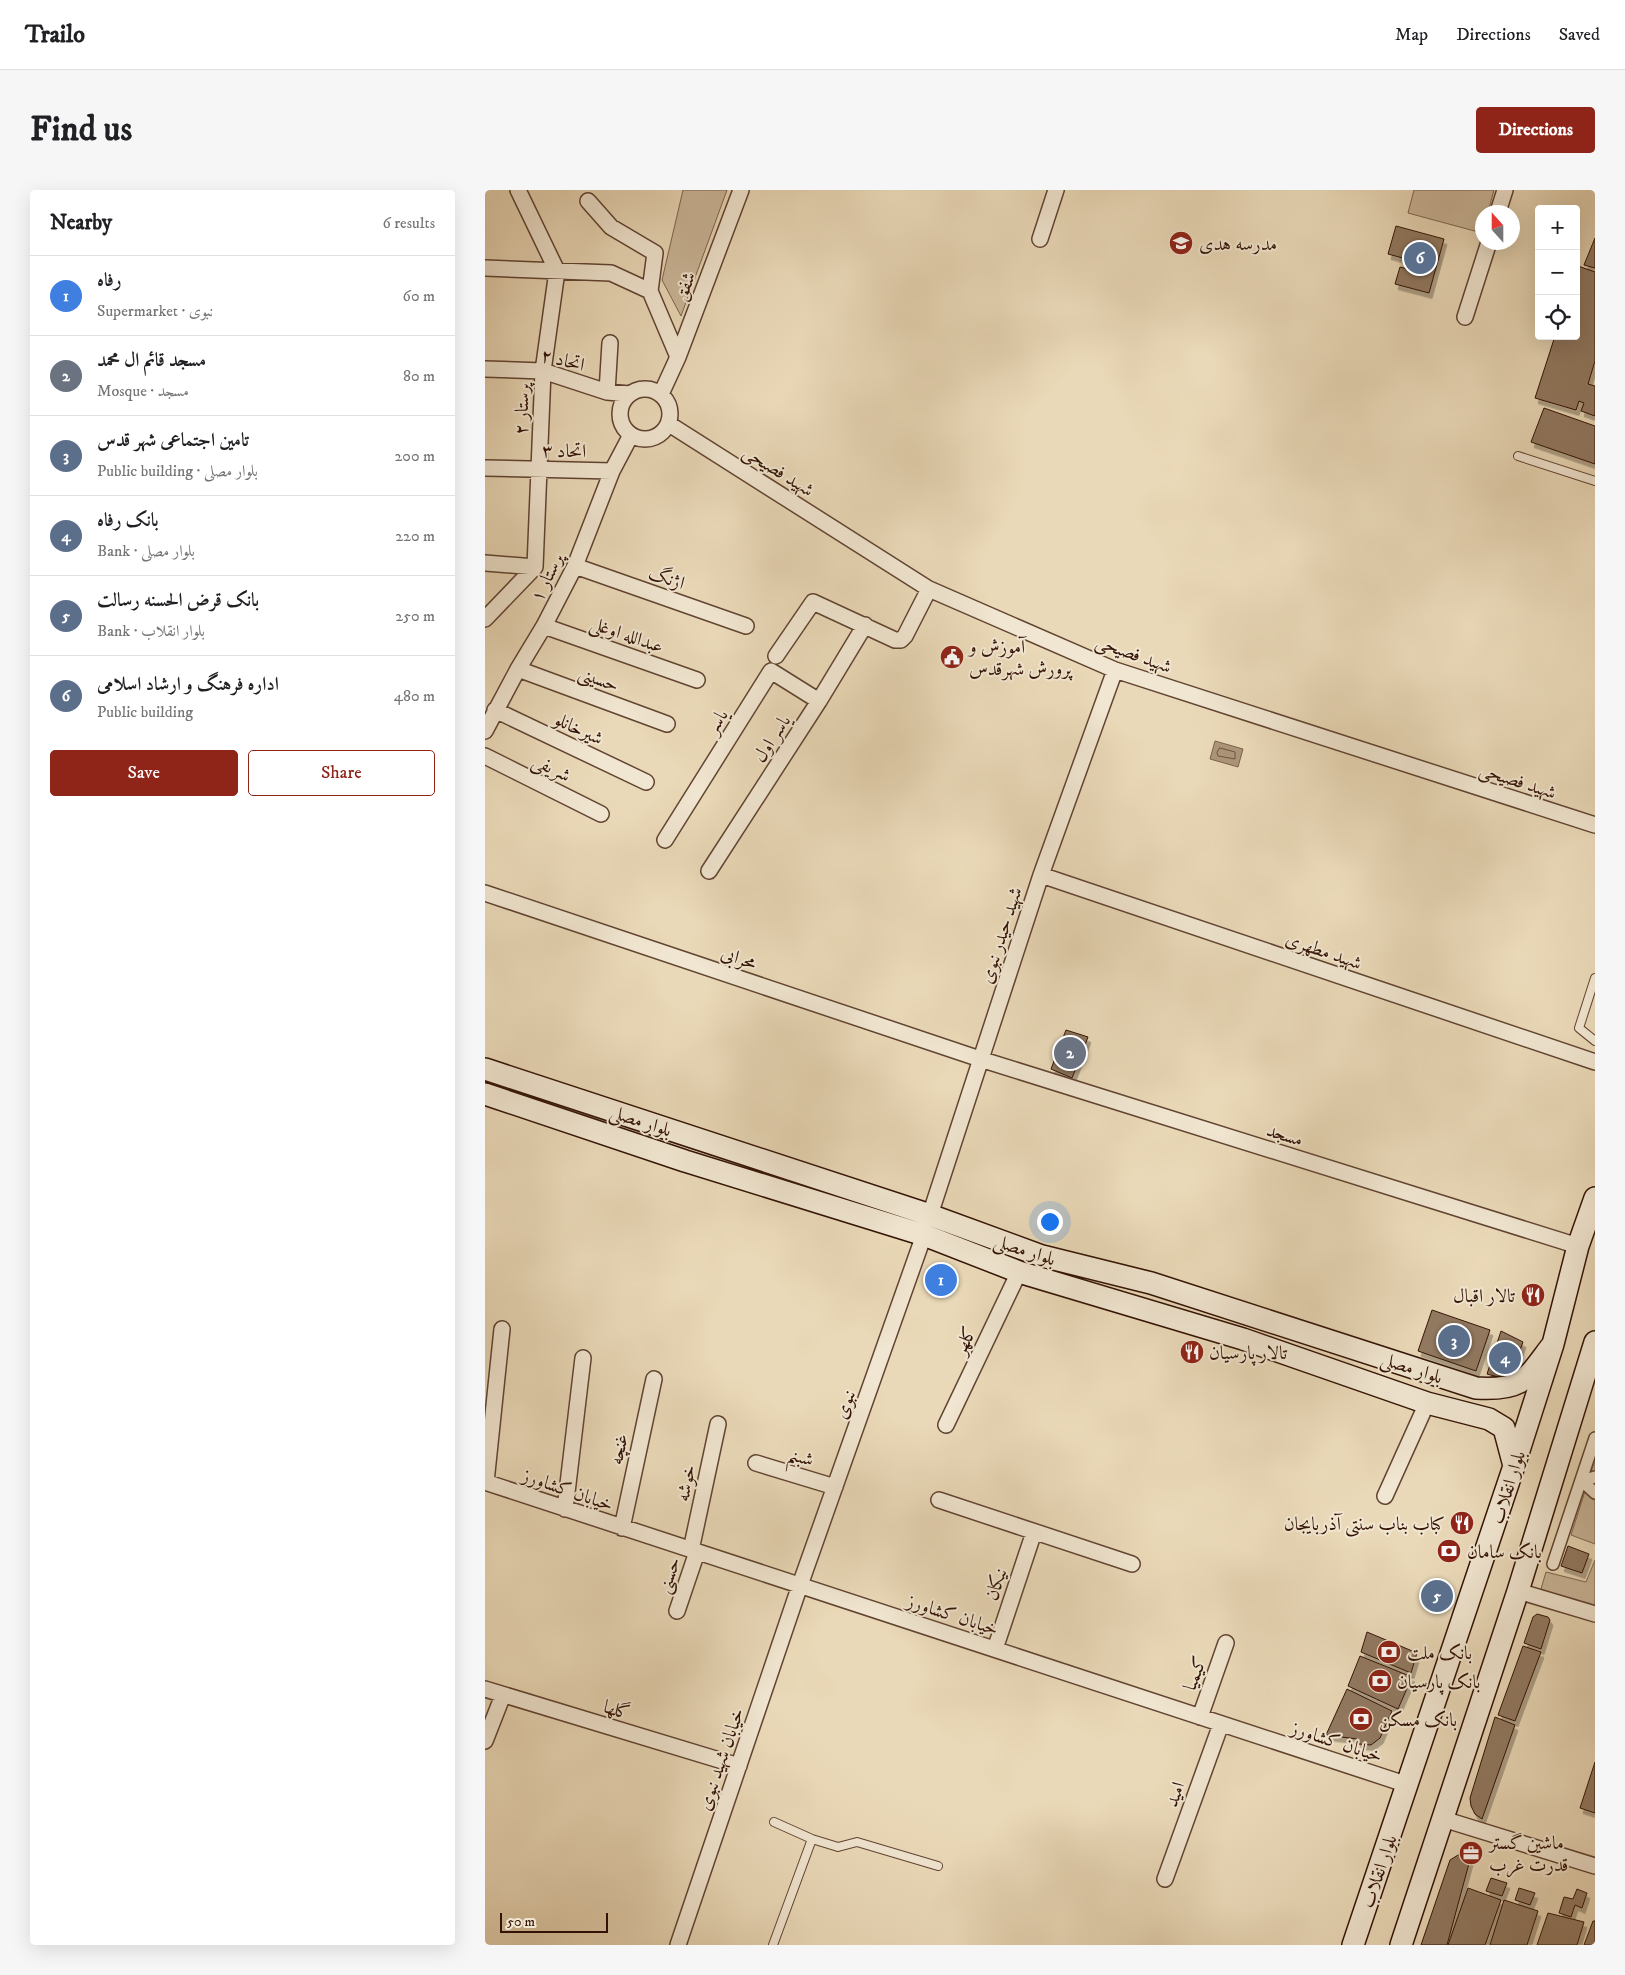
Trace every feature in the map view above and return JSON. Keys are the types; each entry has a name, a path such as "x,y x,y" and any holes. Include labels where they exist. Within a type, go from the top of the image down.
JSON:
{"main road":[{"name":"بلوار مصلی","path":"485,1069 927,1225 1019,1272 1243,1339 1427,1403 1489,1419 1504,1428 1514,1466"},
{"name":"بلوار مصلی","path":"485,1094 685,1161 1151,1283 1476,1388 1499,1390 1509,1388 1527,1378 1553,1344"},
{"name":"بلوار انقلاب","path":"1353,1945 1514,1466 1553,1344 1578,1246 1595,1198"},
{"path":"1401,1945 1518,1591 1595,1342"}],"street":[{"path":"519,190 557,271"},
{"name":"شفق","path":"661,394 678,357 741,190"},
{"path":"1040,239 1055,190"},
{"path":"1500,205 1505,190"},
{"path":"588,201 611,227 655,253 650,291 678,357"},
{"path":"1465,317 1486,250"},
{"path":"485,268 611,273 650,291"},
{"name":"پرستار ۲","path":"535,567 543,372 557,271"},
{"path":"607,392 610,343"},
{"name":"اتحاد ۲","path":"485,369 543,372 607,392 630,394"},
{"path":"646,389 661,394 670,408 671,416 664,432 648,440 639,439 631,435 621,423 620,415 621,407 630,394 637,390 646,389"},
{"name":"شهید فصیحی","path":"669,424 929,589 1115,670 1595,826"},
{"name":"پرستار ۱","path":"485,731 517,669 544,626 575,566 612,471 631,435"},
{"name":"اتحاد ۳","path":"485,468 612,471"},
{"path":"485,563 535,567"},
{"name":"اژنگ","path":"575,566 746,626"},
{"path":"485,619 535,567"},
{"path":"776,656 813,602 895,640 901,640 905,636 929,589"},
{"name":"یاسر اول","path":"709,871 819,701 865,625"},
{"name":"عبدالله اوغلی","path":"544,626 697,680"},
{"name":"حسینی","path":"517,669 667,724"},
{"name":"شهید حیدر نبوی","path":"927,1225 1041,875 1115,670"},
{"name":"یاسر","path":"665,840 771,672 819,701"},
{"name":"شیرخانلو","path":"495,710 646,782"},
{"name":"شریفی","path":"485,756 601,814"},
{"name":"شهید مطهری","path":"1041,875 1595,1062"},
{"name":"محرابی","path":"485,894 980,1059"},
{"name":"مسجد","path":"980,1059 1578,1246"},
{"name":"نبوی","path":"800,1585 927,1225"},
{"name":"کلهر","path":"945,1425 1019,1272"},
{"path":"485,1482 501,1329"},
{"path":"565,1509 583,1358"},
{"name":"غنچه","path":"622,1528 654,1379"},
{"path":"1385,1496 1427,1403"},
{"name":"خوشه","path":"694,1551 718,1424"},
{"path":"1553,1564 1595,1438"},
{"name":"شبنم","path":"755,1463 835,1487"},
{"path":"1582,1481 1595,1477"},
{"path":"1582,1481 1595,1493"},
{"name":"خیابان کشاورز","path":"485,1482 1408,1785"},
{"path":"939,1500 1132,1564"},
{"name":"نیکان","path":"995,1650 1034,1532"},
{"name":"حسنی","path":"677,1612 694,1551"},
{"name":"خیابان شهید نبوی","path":"678,1945 800,1585"},
{"path":"1518,1591 1595,1614"},
{"name":"کیمیا","path":"1200,1717 1227,1643"},
{"name":"گلها","path":"485,1689 739,1766"},
{"path":"485,1741 503,1695"},
{"name":"امید","path":"1165,1879 1221,1724"},
{"path":"1443,1819 1595,1866"}],"lane":[{"path":"1518,456 1595,480"},
{"path":"1595,978 1579,1028 1595,1041"},
{"path":"774,1822 812,1839 838,1847 857,1842 938,1866"},
{"path":"773,1945 812,1839"}],"shaded area":[{"path":"683,190 727,190 681,316 662,280"},
{"path":"1414,190 1494,190 1490,205 1475,205 1475,231 1408,213"},
{"path":"1595,1460 1595,1544 1571,1535"},
{"path":"1595,1560 1595,1606 1541,1589 1546,1572 1586,1582"}],"water":[{"path":"1215,741 1243,749 1238,767 1210,759"}],"building":[{"path":"1396,226 1444,239 1429,293 1395,284 1400,267 1412,270 1414,261 1388,254"},
{"path":"1595,238 1595,268 1584,265"},
{"path":"1580,267 1595,272 1595,361 1588,384 1595,386 1595,416 1581,411 1584,403 1579,401 1576,410 1535,398 1554,340 1580,340"},
{"path":"1544,408 1595,426 1595,464 1531,442"},
{"path":"1066,1030 1088,1037 1072,1078 1051,1069"},
{"path":"1432,1310 1490,1330 1476,1371 1418,1351"},
{"path":"1501,1331 1523,1342 1511,1375 1502,1378 1487,1374"},
{"path":"1568,1546 1589,1554 1582,1573 1561,1566"},
{"path":"1537,1614 1548,1617 1550,1620 1541,1649 1524,1643 1533,1617"},
{"name":"بانک ملت","path":"1367,1632 1417,1653 1411,1673 1361,1652"},
{"path":"1523,1646 1541,1652 1515,1721 1498,1715"},
{"name":"بانک پارسیان","path":"1360,1656 1412,1677 1398,1709 1348,1686"},
{"name":"بانک مسکن","path":"1347,1689 1392,1711 1380,1738 1371,1745 1359,1744 1357,1739 1326,1735"},
{"path":"1495,1717 1515,1725 1482,1819 1475,1814 1470,1798"},
{"path":"1595,1762 1595,1813 1580,1808"},
{"path":"1463,1852 1471,1853 1471,1856 1447,1945 1421,1945 1450,1860"},
{"path":"1491,1878 1507,1883 1502,1896 1486,1891"},
{"path":"1468,1888 1501,1900 1485,1945 1448,1945"},
{"path":"1519,1888 1535,1893 1530,1905 1515,1900"},
{"path":"1577,1889 1587,1893 1582,1908 1575,1905 1571,1917 1559,1913 1564,1897 1573,1899"},
{"path":"1504,1900 1538,1911 1527,1945 1490,1945"},
{"path":"1548,1913 1584,1922 1577,1945 1537,1945"},
{"path":"1593,1921 1595,1921 1595,1945 1584,1945"}],"place":[{"name":"مدرسه هدی","path":"1181,243"},
{"name":"اداره فرهنگ و ارشاد اسلامی","path":"1420,258"},
{"name":"آموزش و پرورش شهرقدس","path":"952,657"},
{"name":"مسجد قائم ال محمد","path":"1070,1053"},
{"name":"رفاه","path":"941,1280"},
{"name":"تالار اقبال","path":"1533,1295"},
{"name":"تامین اجتماعی شهر قدس","path":"1454,1341"},
{"name":"تالار پارسیان","path":"1192,1352"},
{"name":"بانک رفاه","path":"1505,1358"},
{"name":"کباب بناب سنتی آذربایجان","path":"1462,1523"},
{"name":"بانک سامان","path":"1449,1551"},
{"name":"بانک قرض الحسنه رسالت","path":"1437,1596"},
{"name":"بانک ملت","path":"1389,1652"},
{"name":"بانک پارسیان","path":"1380,1681"},
{"name":"بانک مسکن","path":"1361,1719"},
{"name":"ماشین گستر قدرت غرب","path":"1471,1853"}]}
